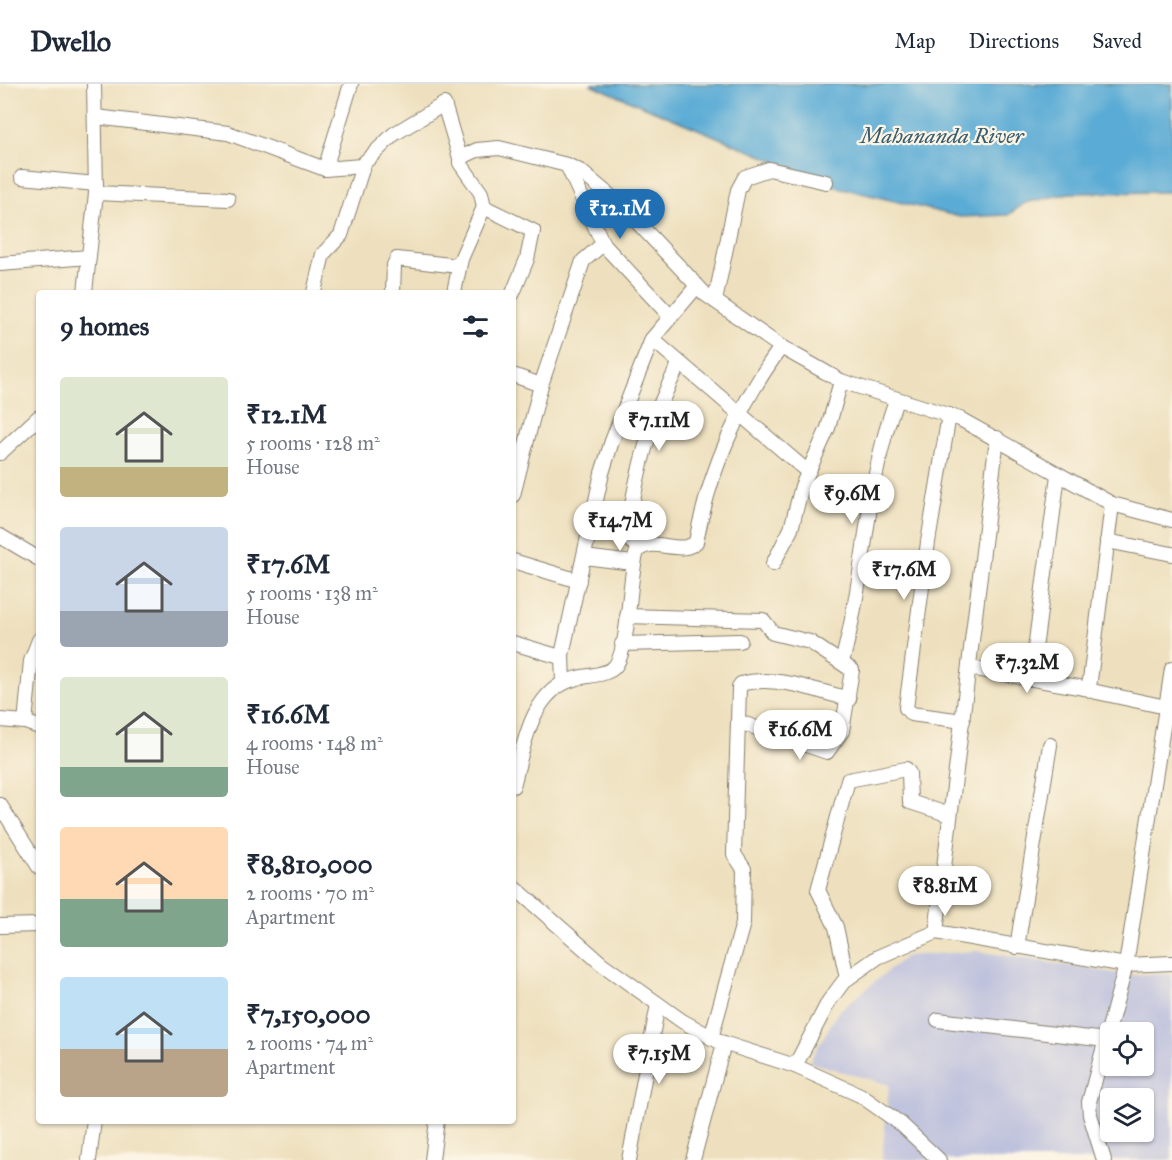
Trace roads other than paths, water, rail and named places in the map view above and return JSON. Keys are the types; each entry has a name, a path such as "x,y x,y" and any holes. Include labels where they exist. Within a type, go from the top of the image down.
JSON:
{"street":[{"path":"85,290 96,189 94,84"},
{"path":"324,169 352,90 351,84"},
{"path":"96,117 228,133 324,169 358,167 364,164 394,134 444,104 460,159 481,193 484,207 459,266 453,290"},
{"path":"460,159 477,150 499,148 567,165 588,177 622,206 715,302 781,347 841,381 949,415 997,438 1112,504 1172,520"},
{"path":"314,290 321,259 325,250 341,235 364,164"},
{"path":"567,165 603,244 670,316"},
{"path":"715,302 738,190 745,177 769,169 826,182"},
{"path":"22,177 96,189 228,199"},
{"path":"484,207 533,231 527,258 514,290"},
{"path":"516,483 541,385 583,261 603,244"},
{"path":"0,264 89,256"},
{"path":"393,290 394,265 397,259 459,266"},
{"path":"563,683 562,655 602,473 633,383 652,339 697,286"},
{"path":"652,339 808,472"},
{"path":"516,776 534,716 547,696 563,683 613,669 620,658 633,563 640,548 646,545 688,547 696,542 707,488 739,414 757,380 781,347"},
{"path":"640,548 628,539 627,534 635,477 648,435 679,364"},
{"path":"516,376 541,385"},
{"path":"773,564 791,529 808,472 828,428 841,381"},
{"path":"842,662 857,608 874,476 882,438 896,400"},
{"path":"949,415 906,708 911,714 963,721"},
{"path":"0,453 36,420"},
{"path":"936,932 997,438"},
{"path":"1031,679 1058,475"},
{"path":"1090,690 1112,504"},
{"path":"0,536 36,557"},
{"path":"1107,541 1172,554"},
{"path":"584,557 633,563"},
{"path":"516,562 579,581"},
{"path":"627,616 763,620 773,633 810,642 852,670 842,731 827,752 739,722"},
{"path":"622,644 741,641"},
{"path":"516,644 557,656 562,655"},
{"path":"25,722 32,660 36,649"},
{"path":"970,668 1090,690 1166,707"},
{"path":"1111,1022 1126,965 1172,669"},
{"path":"693,1160 742,923 744,869 734,854 739,688 746,683 790,684 849,699"},
{"path":"0,720 25,722 36,726"},
{"path":"1017,947 1050,745"},
{"path":"847,978 836,927 818,890 848,780 906,768 909,773 910,802 950,814"},
{"path":"1,809 36,862"},
{"path":"516,889 602,964 658,1004 717,1040 795,1066 880,1107 939,1160"},
{"path":"0,926 36,925"},
{"path":"795,1066 829,1001 847,978 878,957 936,932 1126,965 1172,963"},
{"path":"629,1160 658,1004"},
{"path":"938,1020 1100,1039"},
{"path":"1100,1064 1089,1107 1104,1160"},
{"path":"89,1160 94,1124"},
{"path":"432,1160 436,1124"}],"water":[{"name":"Mahananda River","path":"590,84 1172,84 1172,192 1069,193 1025,203 1008,215 960,217 837,187"}]}
